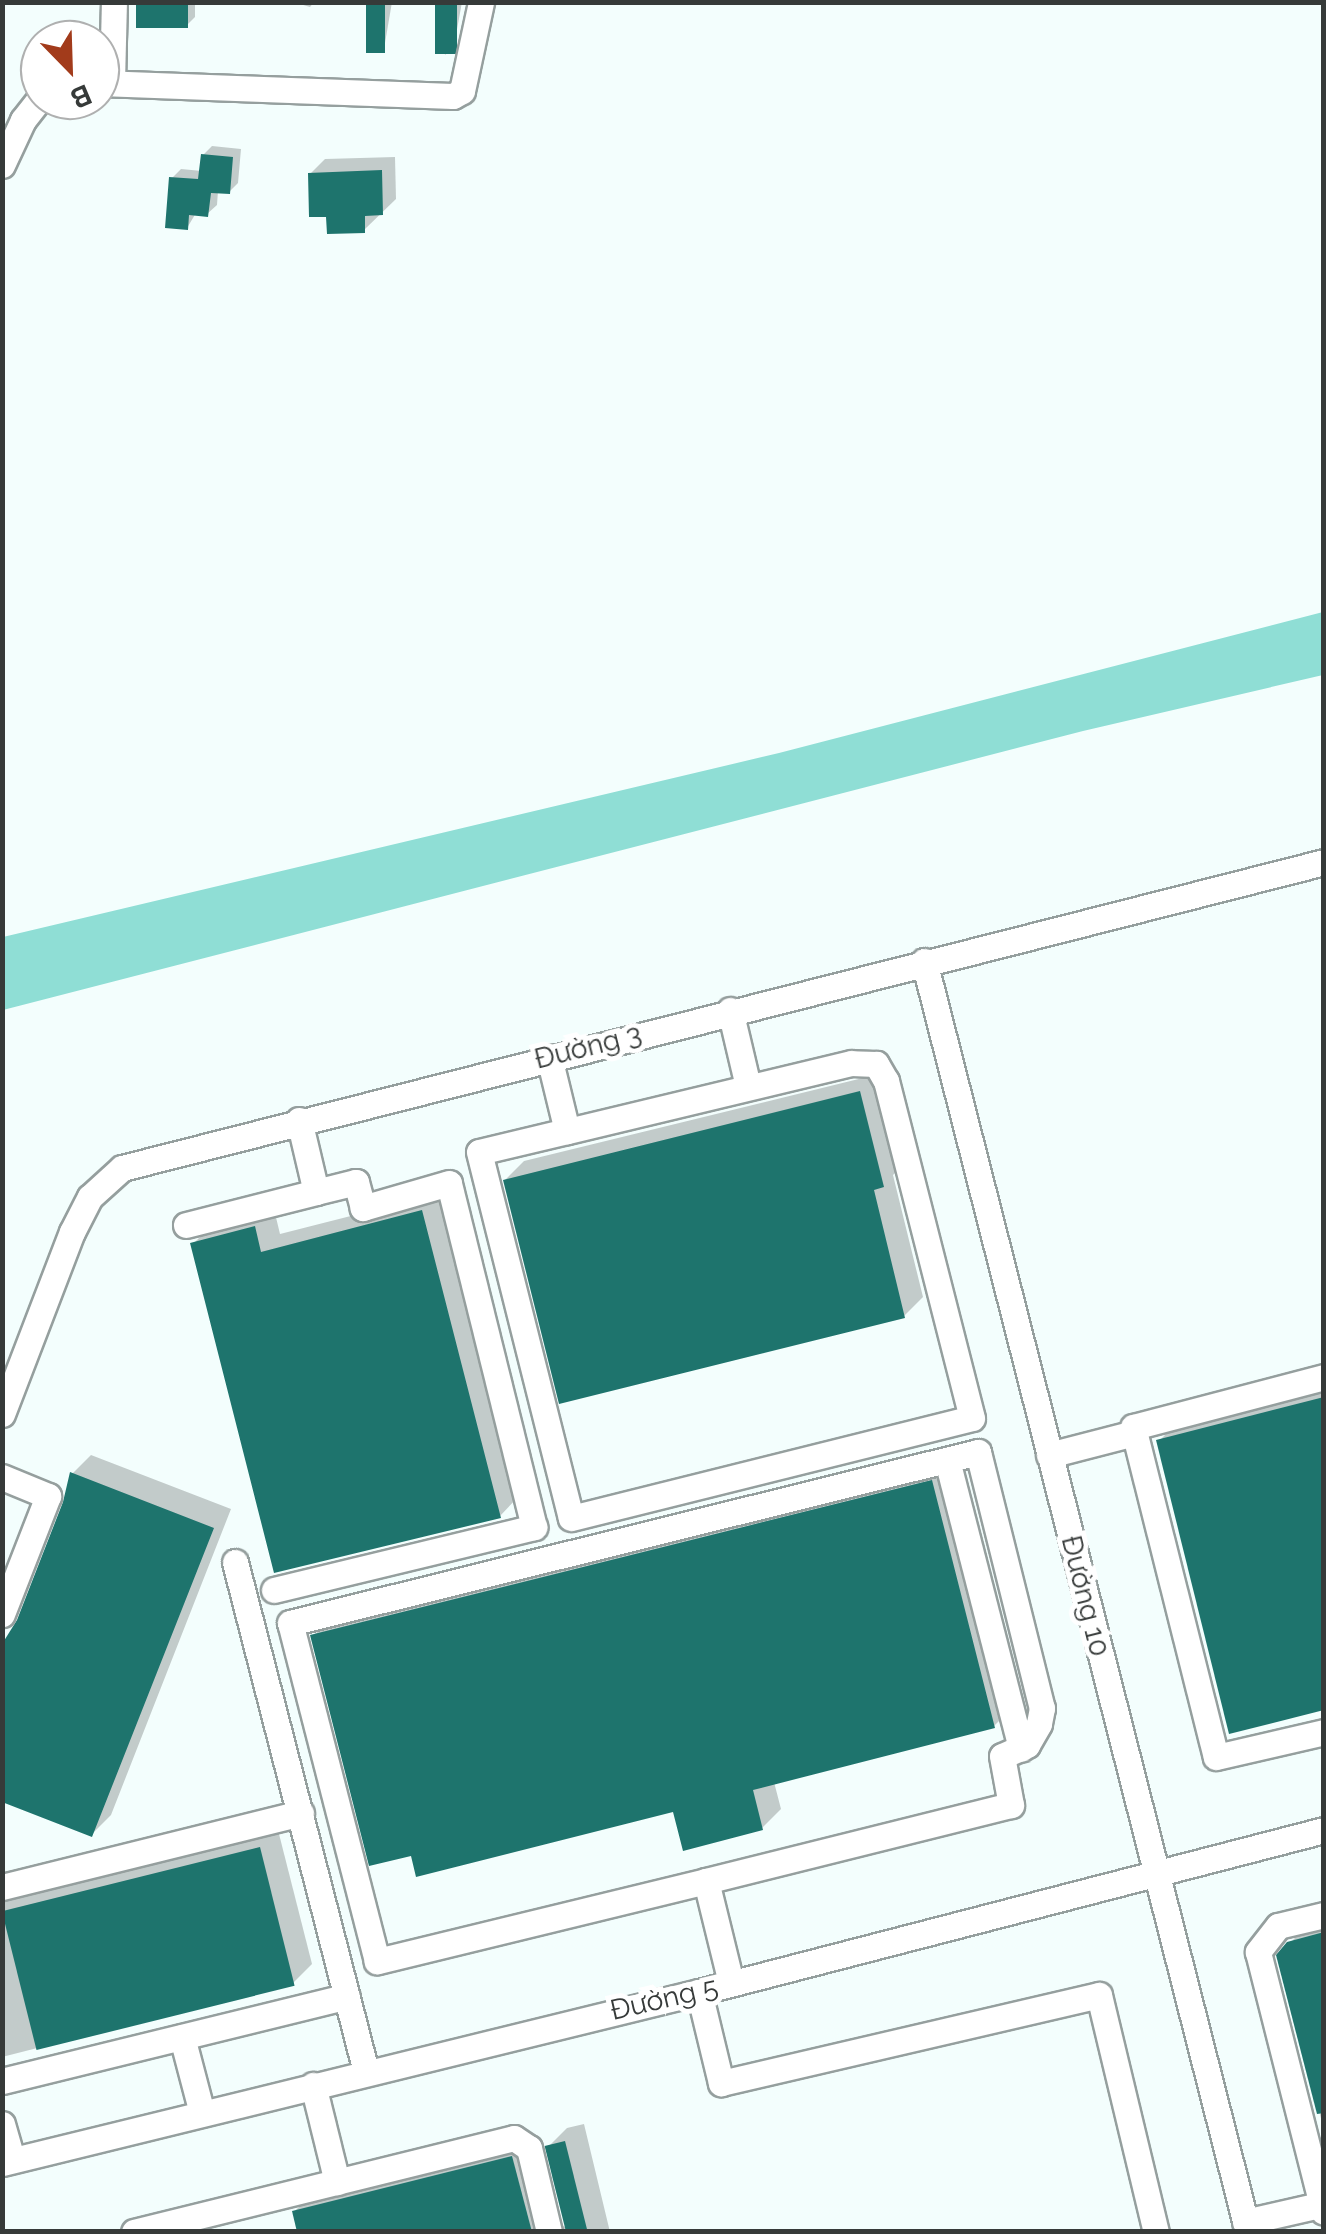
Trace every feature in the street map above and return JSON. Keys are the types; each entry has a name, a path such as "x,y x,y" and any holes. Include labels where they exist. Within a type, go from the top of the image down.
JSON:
{"street":[{"path":"120,83 453,96 462,91 481,2"},
{"path":"2,165 23,120"},
{"name":"Đường 3","path":"2,1414 72,1232 90,1197 106,1180 144,1161 1324,862"},
{"name":"Đường 10","path":"924,961 1246,2227"},
{"path":"730,1010 748,1086"},
{"path":"548,1056 567,1131"},
{"path":"867,1060 882,1071 972,1418 571,1518 479,1152 567,1131 867,1060"},
{"path":"299,1120 316,1192"},
{"path":"186,1225 356,1182 363,1208 449,1183 534,1527 274,1590"},
{"path":"1324,1377 1133,1426 1216,1757 1324,1732"},
{"path":"1049,1455 1134,1434"},
{"path":"978,1452 1015,1600 1042,1708 1039,1724 1021,1749 1002,1756 1012,1805 377,1961 290,1624 978,1452"},
{"path":"948,1460 1021,1749"},
{"path":"2,1476 48,1496 10,1570 2,1614"},
{"path":"235,1562 366,2072"},
{"path":"985,1608 1015,1600"},
{"path":"2,1887 300,1813"},
{"name":"Đường 5","path":"7,2162 700,1992 1324,1830"},
{"path":"706,1881 731,1983"},
{"path":"1246,2227 1323,2207 1258,1952 1278,1926 1324,1914"},
{"path":"700,1992 722,2083 1099,1995 1156,2232"},
{"path":"2,2082 347,1996"},
{"path":"182,2036 202,2113"},
{"path":"312,2085 337,2182"},
{"path":"2,2124 7,2162"},
{"path":"134,2232 514,2138 528,2148 549,2232"}],"water":[{"path":"1323,612 1323,675 1083,731 3,1010 3,937 779,753"}],"building":[{"path":"136,2 188,2 188,28 136,28"},
{"path":"366,2 385,2 385,53 366,53"},
{"path":"435,2 457,2 457,54 435,54"},
{"path":"201,154 233,157 230,194 211,193 208,217 189,215 188,230 165,228 169,177 198,179"},
{"path":"382,170 383,215 365,216 365,233 327,234 326,217 309,217 308,173"},
{"path":"860,1091 884,1187 874,1190 905,1318 559,1404 503,1180"},
{"path":"422,1210 501,1518 274,1573 190,1243 255,1226 261,1252"},
{"path":"1324,1397 1324,1710 1229,1734 1156,1440"},
{"path":"70,1472 214,1528 92,1837 2,1802 2,1644 17,1620 63,1502"},
{"path":"932,1480 995,1728 753,1790 763,1830 683,1851 673,1812 416,1877 411,1856 369,1866 310,1635"},
{"path":"260,1847 295,1986 36,2050 2,1911"},
{"path":"1324,1932 1324,2113 1317,2114 1276,1955 1287,1942"},
{"path":"565,2141 588,2232 566,2232 545,2146"},
{"path":"512,2156 532,2232 297,2232 292,2211"}]}
